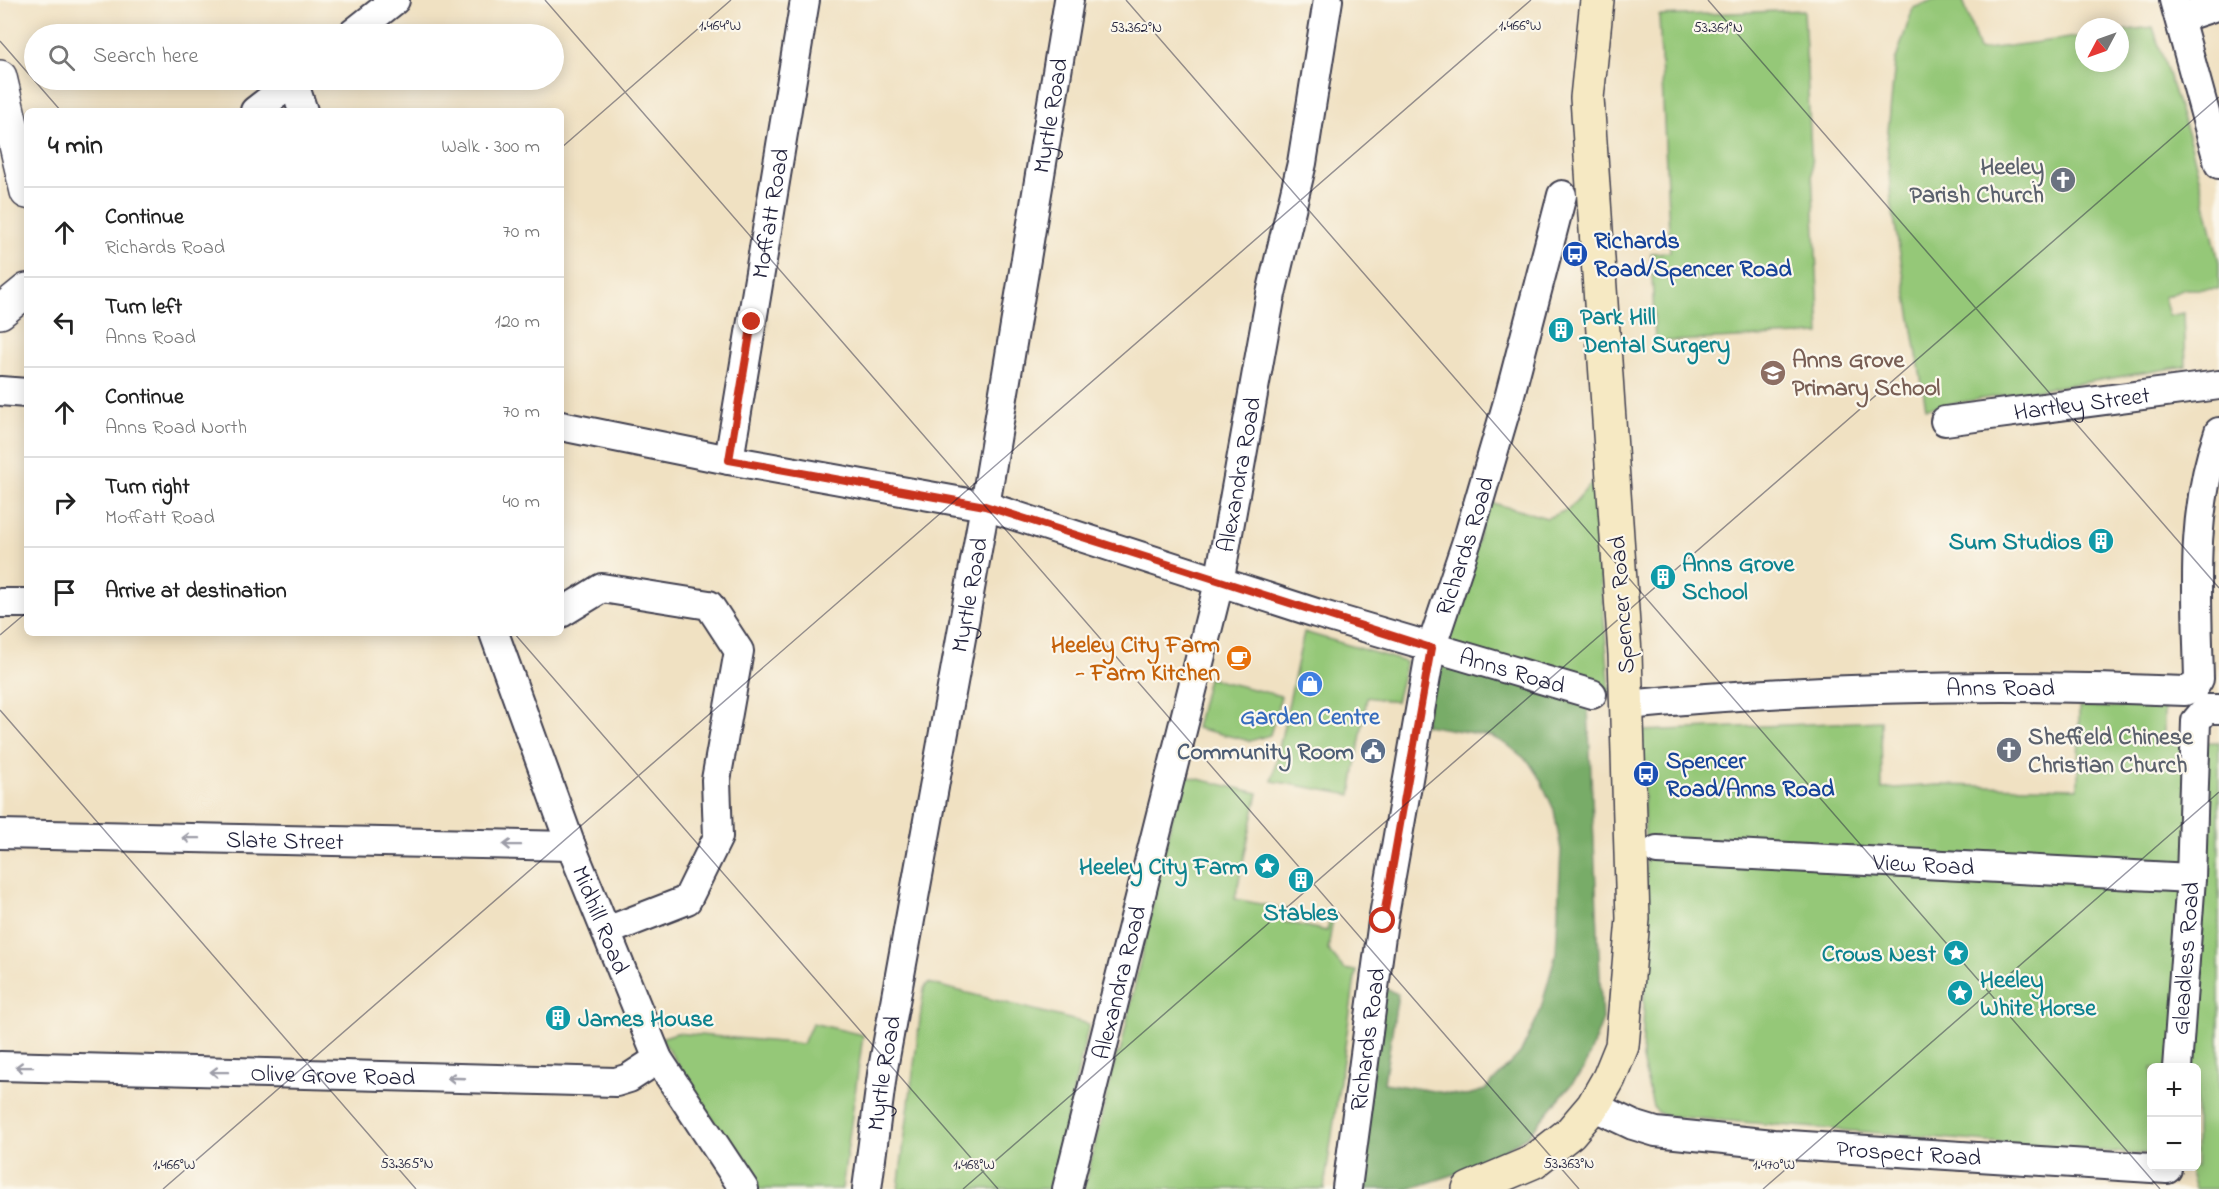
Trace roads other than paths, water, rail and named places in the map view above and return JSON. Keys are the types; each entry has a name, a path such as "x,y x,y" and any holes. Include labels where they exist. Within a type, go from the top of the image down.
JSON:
{"main road":[{"name":"Spencer Road","path":"1593,1106 1609,1078 1622,1046 1633,919 1627,705 1587,98 1597,0"},
{"path":"1468,1189 1533,1162 1570,1133 1593,1106"}],"street":[{"path":"365,24 395,0"},
{"name":"Moffatt Road","path":"729,460 805,0"},
{"name":"Myrtle Road","path":"867,1189 882,1074 985,506 1069,0"},
{"name":"Alexandra Road","path":"1067,1189 1219,583 1271,294 1302,163 1328,0"},
{"path":"2219,5 2177,9 2219,164"},
{"path":"0,76 24,179"},
{"path":"259,108 281,90"},
{"path":"297,90 302,108"},
{"name":"Richards Road","path":"1347,1188 1383,921 1431,648 1496,446 1562,195"},
{"path":"0,312 24,292"},
{"name":"Hartley Street","path":"1945,421 2219,385"},
{"path":"0,391 24,393"},
{"name":"Anns Road","path":"564,427 729,460 985,506 1219,583 1431,648 1592,694"},
{"name":"Gleadless Road","path":"2177,1063 2191,878 2196,721 2206,702 2199,679 2208,530 2209,461 2219,432"},
{"path":"564,611 602,588 709,604 739,651 716,780 718,837 687,900 607,931"},
{"path":"0,603 24,603"},
{"name":"Midhill Road","path":"499,636 571,846 658,1059 744,1189"},
{"name":"Anns Road","path":"1627,705 1865,690 2059,686 2185,691 2206,702"},
{"name":"Slate Street","path":"0,834 571,846"},
{"name":"View Road","path":"1657,850 2191,878"},
{"name":"Olive Grove Road","path":"0,1066 616,1082 629,1078 658,1059"},
{"name":"Prospect Road","path":"1593,1106 1633,1125 1656,1132 1785,1145 2169,1175"}],"place":[{"name":"Heeley Parish Church","path":"2063,180"},
{"name":"Richards Road/Spencer Road","path":"1575,254"},
{"name":"Park Hill Dental Surgery","path":"1561,330"},
{"name":"Anns Grove Primary School","path":"1773,373"},
{"name":"Sum Studios","path":"2101,541"},
{"name":"Anns Grove School","path":"1663,577"},
{"name":"Heeley City Farm - Farm Kitchen","path":"1239,658"},
{"name":"Garden Centre","path":"1310,684"},
{"name":"Sheffield Chinese Christian Church","path":"2009,750"},
{"name":"Community Room","path":"1373,751"},
{"name":"Spencer Road/Anns Road","path":"1646,774"},
{"name":"Heeley City Farm","path":"1267,866"},
{"name":"Stables","path":"1301,880"},
{"name":"Crows Nest","path":"1956,953"},
{"name":"Heeley White Horse","path":"1960,993"},
{"name":"James House","path":"558,1018"}]}
